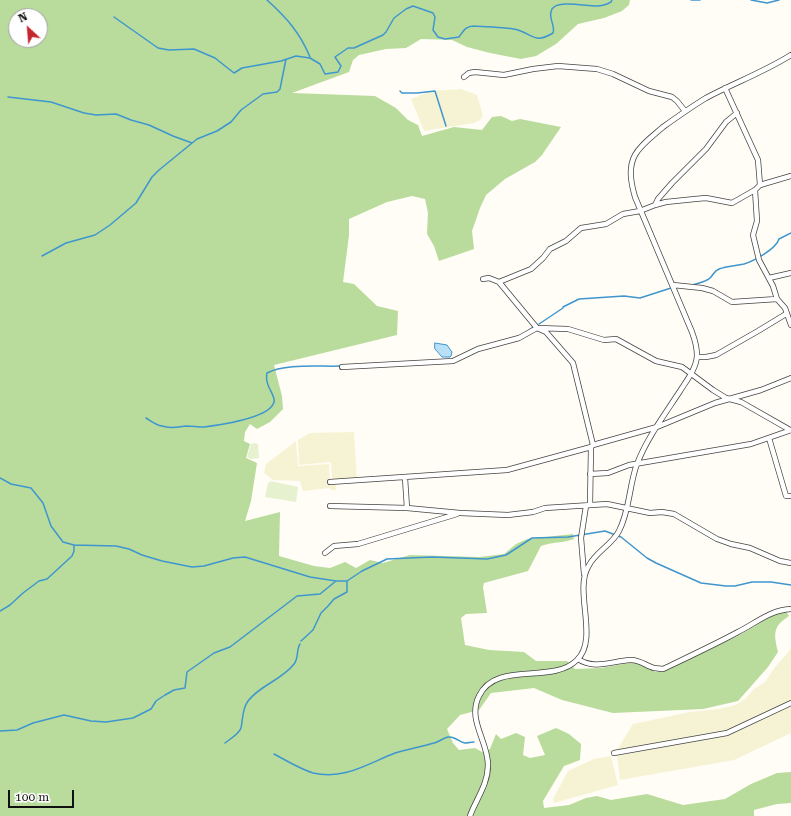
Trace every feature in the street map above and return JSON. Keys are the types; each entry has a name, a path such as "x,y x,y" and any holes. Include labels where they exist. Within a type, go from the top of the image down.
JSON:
{"street":[{"path":"584,577 586,569 592,559 619,532 623,522 637,464 644,449 691,373 697,357 696,345 692,332 640,211 631,182 630,170 635,155 646,141 685,111 725,88 777,64 791,55"},
{"path":"464,77 469,73 475,72 504,75 558,66 597,69 613,74 649,92 672,97 685,111"},
{"path":"725,88 758,160 760,185"},
{"path":"655,205 658,198 706,149 726,122 737,113"},
{"path":"499,282 531,269 550,249 566,241 581,228 606,224 623,214 640,211 655,205 706,198 732,203 755,190 760,185 791,176"},
{"path":"755,190 757,222 753,235 759,260 769,278 777,299 785,308 791,325"},
{"path":"769,278 791,273"},
{"path":"470,816 487,777 487,756 475,716 475,707 481,692 493,681 502,677 563,669 578,660 586,641 587,629 582,534 588,505 592,446 573,363 546,332 537,328 499,282 490,278 483,279"},
{"path":"673,286 702,288 713,291 732,302 777,299"},
{"path":"785,308 791,308"},
{"path":"697,357 716,355 786,314"},
{"path":"342,367 453,361 478,349 519,338 537,328 568,330 604,340 616,339 656,361 682,367 712,390 726,398 741,402 790,430"},
{"path":"330,482 507,470 657,428 715,403 734,399 791,378"},
{"path":"590,474 608,473 629,465 752,444 790,430"},
{"path":"770,438 786,496 791,496"},
{"path":"405,478 407,508"},
{"path":"330,506 407,508 460,513 508,515 533,512 545,508 607,504 650,513 662,512 674,514 717,538 731,544 750,548 780,561 791,563"},
{"path":"325,553 334,546 358,544 460,513"},
{"path":"578,660 584,664 603,665 632,660 638,661 653,668 663,669 739,632 774,611 791,608"},
{"path":"614,753 727,733 791,703"}],"shaded area":[{"path":"461,89 477,95 483,116 480,120 474,123 424,131 411,99 432,91"},
{"path":"354,432 357,479 332,481 331,462 299,465 298,440 310,433"},
{"path":"296,441 298,466 329,464 330,483 336,483 336,490 331,490 330,488 303,491 300,481 273,480 264,473 266,464"},
{"path":"791,649 791,701 727,730 617,750 633,724 690,712 719,709 735,705 745,699 754,689 765,682 775,667"},
{"path":"791,706 791,733 734,760 620,780 617,756 728,735"},
{"path":"611,756 618,785 554,803 553,799 568,771 594,759"}],"green space":[{"path":"0,0 630,0 629,5 622,11 604,18 578,24 556,44 536,56 521,59 467,47 452,40 421,39 406,48 386,49 359,55 353,60 349,72 292,93 375,96 396,108 408,120 418,125 422,136 454,127 482,130 492,117 501,116 512,121 520,119 561,127 542,155 535,162 505,179 486,195 472,231 474,249 439,261 434,246 427,234 428,213 425,199 412,196 387,202 349,219 349,235 343,282 354,284 377,306 398,311 397,335 274,365 282,396 283,409 270,422 257,429 250,424 245,432 244,441 250,444 246,458 257,463 251,501 245,521 280,512 279,556 314,566 330,568 345,562 356,568 370,560 383,563 410,555 479,557 504,554 516,544 527,539 573,534 574,539 541,546 528,571 484,583 483,587 487,613 466,614 461,618 465,645 489,650 524,652 536,661 567,661 575,669 601,668 635,662 656,672 669,668 738,636 777,613 786,611 789,616 777,627 775,636 778,652 768,667 738,701 703,709 613,713 562,700 534,688 491,693 479,710 460,715 447,729 453,743 459,750 475,748 482,752 490,749 496,734 501,739 516,733 525,737 523,755 530,758 545,755 537,736 556,728 569,734 581,744 580,760 564,766 543,801 544,808 569,805 586,798 597,796 611,800 647,794 683,805 725,799 751,784 777,773 791,772 791,803 777,804 754,810 754,816 0,816"},
{"path":"251,444 258,444 259,458 251,459 247,457"},
{"path":"271,481 298,487 296,502 265,497 268,483"}],"water":[{"path":"435,343 447,345 452,352 451,356 442,357 435,349"}],"waterway":[{"path":"267,0 292,26 302,40 310,57"},
{"path":"114,17 158,48 169,50 194,49 215,58 234,73 242,68 281,61 296,56 310,58 320,64 325,74 338,72 341,66 335,57 348,48 354,48 383,35 394,18 406,9 413,6 433,13 435,17 433,30 438,37 445,39 459,37 464,30 471,26 514,29 535,38 542,38 553,33 554,30 550,15 555,6 566,4 600,6 606,5 612,0"},
{"path":"691,0 700,0"},
{"path":"751,0 767,3 779,0"},
{"path":"42,256 66,243 95,235 110,225 136,203 152,177 159,170 197,139 217,131 231,122 241,110 263,94 277,92 280,89 286,59"},
{"path":"400,91 402,93 435,91 446,126"},
{"path":"8,97 51,102 84,113 96,115 116,114 149,125 192,143"},
{"path":"693,285 708,279 719,269 744,264 759,257 774,247 779,239 791,233"},
{"path":"539,324 563,307 579,299 624,296 640,298 671,288"},
{"path":"528,331 533,327"},
{"path":"146,418 158,425 171,428 186,426 204,427 243,420 270,408 274,402 267,382 267,373 283,368 303,366 342,366"},
{"path":"0,478 11,484 31,488 43,503 51,526 63,542 74,545 116,546 162,561 192,567 204,566 233,558 245,557 310,577 347,581 362,571 387,559 432,557 487,559 506,555 532,538 568,537 605,531 621,537 647,558 656,563 701,583 735,586 752,582 771,582 791,585"},
{"path":"0,611 10,605 39,581 47,579 72,556 74,546"},
{"path":"0,731 17,730 33,723 64,715 91,721 106,722 133,718 151,709 156,701 165,695 174,690 185,688 187,672 214,653 230,647 297,596 320,594 336,581"},
{"path":"301,641 313,630 321,613 334,599 347,592 347,581"},
{"path":"225,743 240,730 246,704 253,695 289,670 294,664 300,644"},
{"path":"274,754 298,767 313,773 325,775 346,773 356,770 395,753 436,742 448,737 453,737 465,743 474,742"}]}
